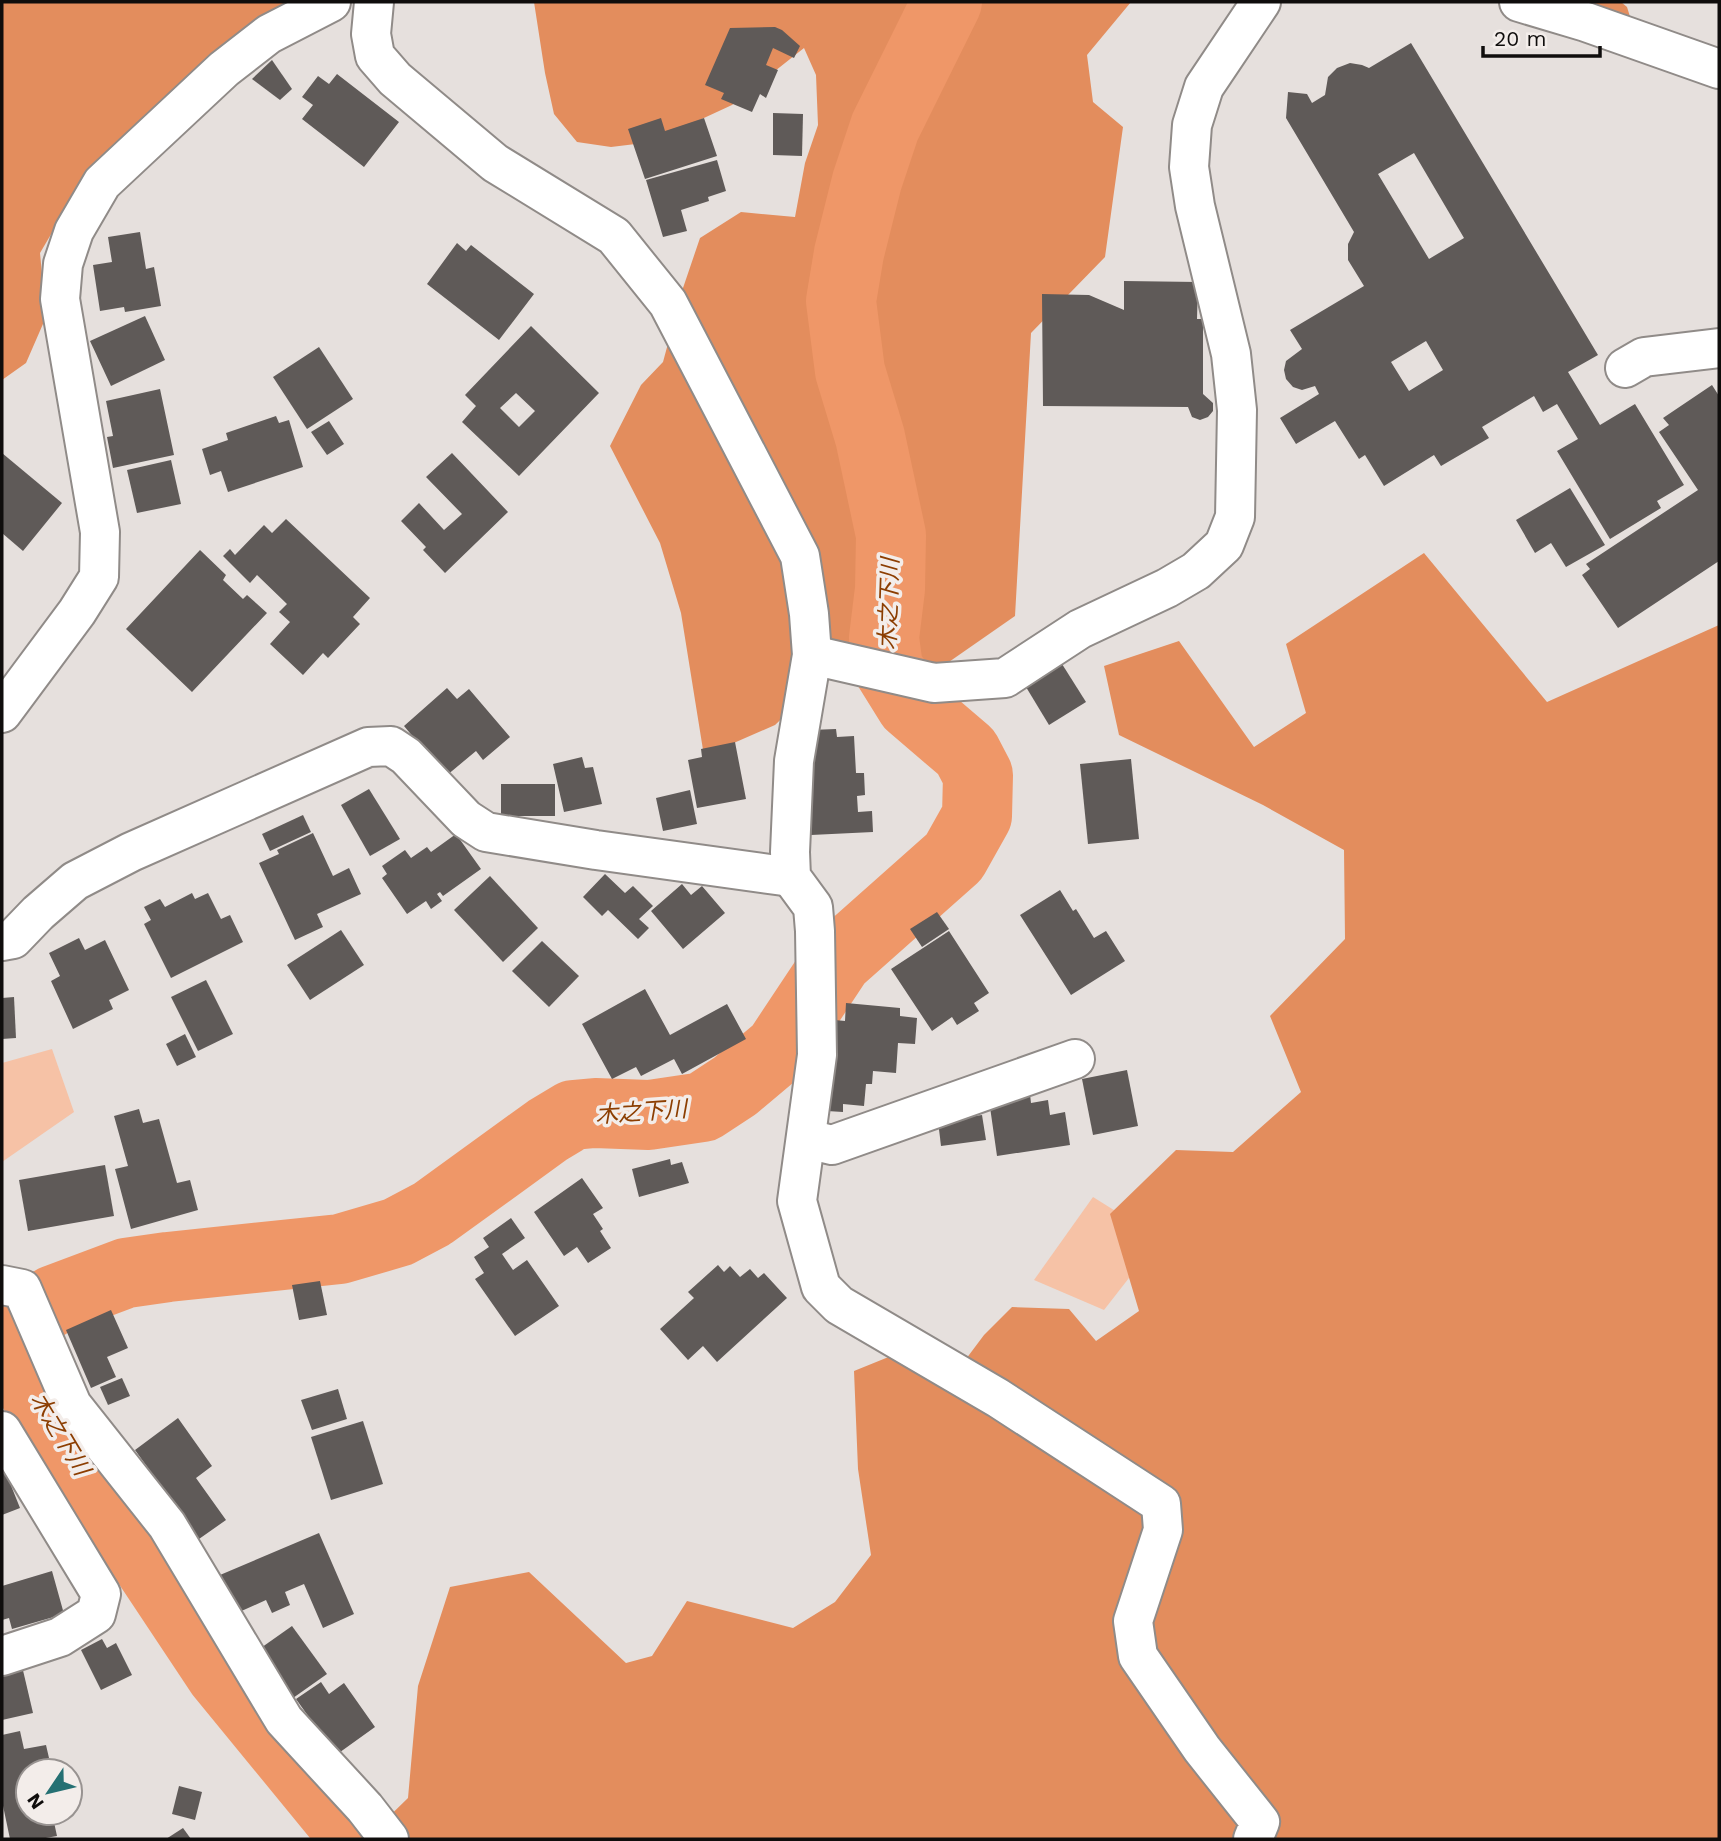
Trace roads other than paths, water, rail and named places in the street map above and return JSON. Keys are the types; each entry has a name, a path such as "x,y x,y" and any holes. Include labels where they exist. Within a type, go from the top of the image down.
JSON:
{"street":[{"path":"2,713 77,612 99,577 100,532 60,299 63,264 75,231 102,183 224,69 269,34 331,2"},
{"path":"374,2 371,34 375,56 395,79 495,163 614,236 668,303 800,556 809,614 821,657 794,761 791,877 813,907 817,1055 797,1201 821,1287 839,1305 998,1398 1161,1504 1163,1530 1133,1621 1138,1656 1202,1749 1260,1822 1254,1839"},
{"path":"821,657 934,683 1005,678 1080,629 1167,588 1196,571 1224,545 1235,517 1237,410 1231,354 1195,206 1189,167 1192,125 1203,87 1261,2"},
{"path":"1519,2 1586,22 1719,69"},
{"path":"1625,368 1644,357 1719,348"},
{"path":"2,941 13,939 38,913 75,881 86,875 131,852 368,747 391,746 406,756 466,819 486,832 791,877"},
{"path":"807,1139 832,1145 1075,1059"},
{"path":"12,1287 50,1351 72,1405 167,1525 284,1720 365,1808 389,1839"},
{"path":"2,1431 101,1594 96,1614 60,1637 2,1656"}],"waterway":[{"name":"木之下川","path":"356,1839 220,1673 123,1527 76,1462 11,1353 14,1335 25,1319 54,1300 126,1273 340,1249 398,1232 432,1214 573,1115 649,1115 703,1107 735,1086 779,1049 838,960 954,857 977,816 978,775 966,752 911,705 888,668 884,638 890,589 891,535 870,437 850,371 841,301 849,253 867,181 885,127 947,2"}]}
